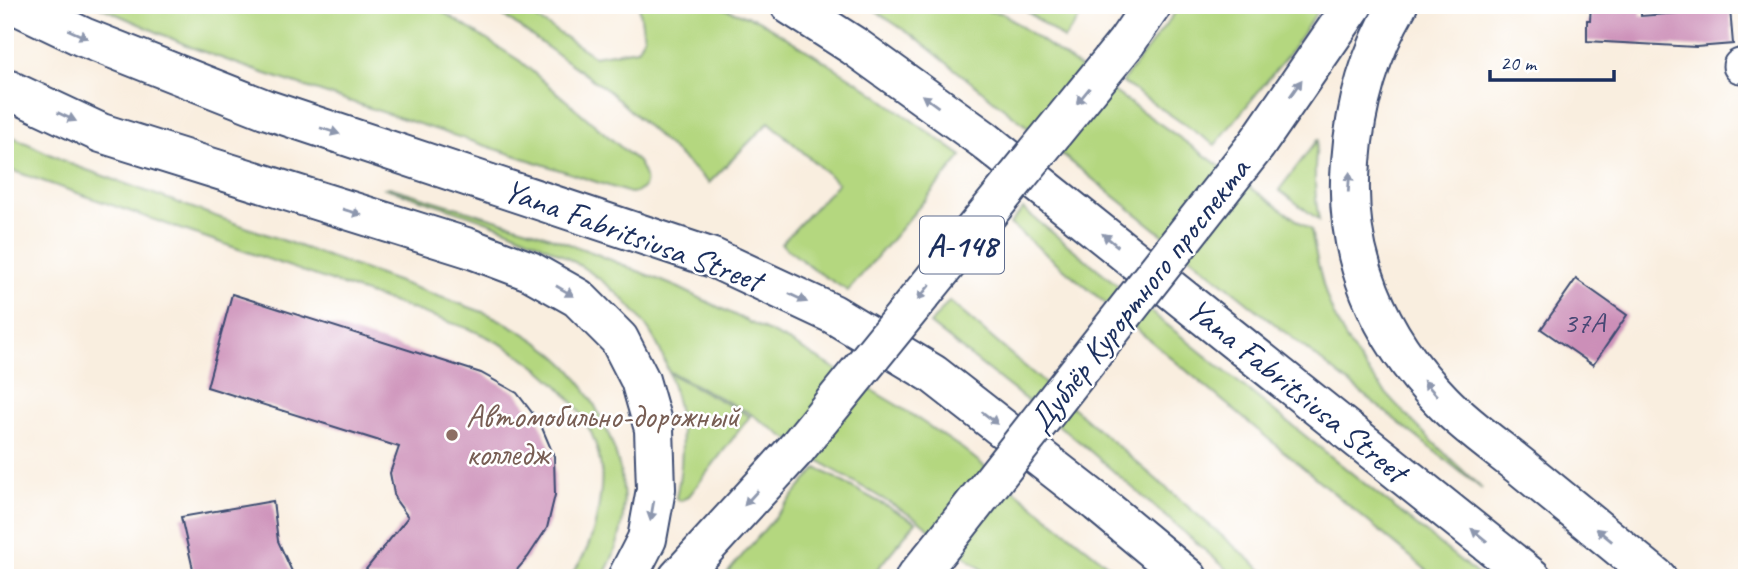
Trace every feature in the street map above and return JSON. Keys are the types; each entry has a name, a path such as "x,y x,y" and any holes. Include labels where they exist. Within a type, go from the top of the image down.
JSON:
{"main road":[{"name":"Yana Fabritsiusa Street","path":"16,5 83,37 265,109 713,258 833,314 933,374 1098,503 1188,578"},
{"name":"Yana Fabritsiusa Street","path":"790,5 854,46 983,139 1532,578"},
{"name":"А-148","path":"678,578 797,448 1126,43 1152,5"},
{"name":"Дублёр Курортного проспекта","path":"915,578 1257,144 1353,5"},
{"path":"1398,5 1372,57 1354,121 1348,192 1356,255 1384,327 1412,366 1444,403 1657,578"},
{"path":"5,88 101,133 469,248 530,271 578,298 618,339 640,380 654,429 656,489 647,539 628,578"}],"green space":[{"path":"96,5 432,5 520,61 638,162 645,177 644,186 637,192 630,193 263,73 193,48"},
{"path":"488,5 516,5 594,56 637,49 644,37 639,5 714,5 758,20 861,84 962,156 848,291 781,244 838,183 769,122 709,183 610,92"},
{"path":"866,5 947,5 1002,13 1311,230 1329,303 1356,355 1395,403 1482,489 913,36"},
{"path":"1018,5 1089,5 1064,39"},
{"path":"1181,5 1322,5 1288,55 1215,145 1122,82"},
{"path":"5,133 73,165 488,314 547,348 569,368 595,406 606,427 620,470 623,513 620,534 602,578 568,578 588,547 598,511 602,473 595,444 572,401 536,367 515,352 472,330 5,168"},
{"path":"1318,139 1315,180 1319,220 1279,190"},
{"path":"385,188 528,229 594,253 679,288 790,342 900,407 963,449 1124,578 993,578 917,519 832,469 748,412 668,371 650,332 623,299 590,272 551,249 509,230"},
{"path":"1023,209 1482,578 1436,578 1010,224"},
{"path":"949,301 1271,578 1237,578 1082,444 930,324"},
{"path":"669,373 750,416 689,496 680,501 676,498 682,450 680,420"},
{"path":"817,468 916,522 870,578 723,578"}],"building":[{"path":"1591,5 1641,5 1641,16 1730,9 1733,44 1696,47 1587,41 1587,20 1590,20"},
{"path":"1576,279 1627,315 1593,365 1541,329"},
{"name":"Автомобильно-дорожный колледж","path":"232,294 481,373 517,393 540,423 554,456 555,495 547,528 510,578 359,578 408,517 395,499 390,473 399,447 207,387"},
{"path":"273,501 278,541 295,578 195,578 181,517"}],"place":[{"name":"Автомобильно-дорожный колледж","path":"452,435"}]}
